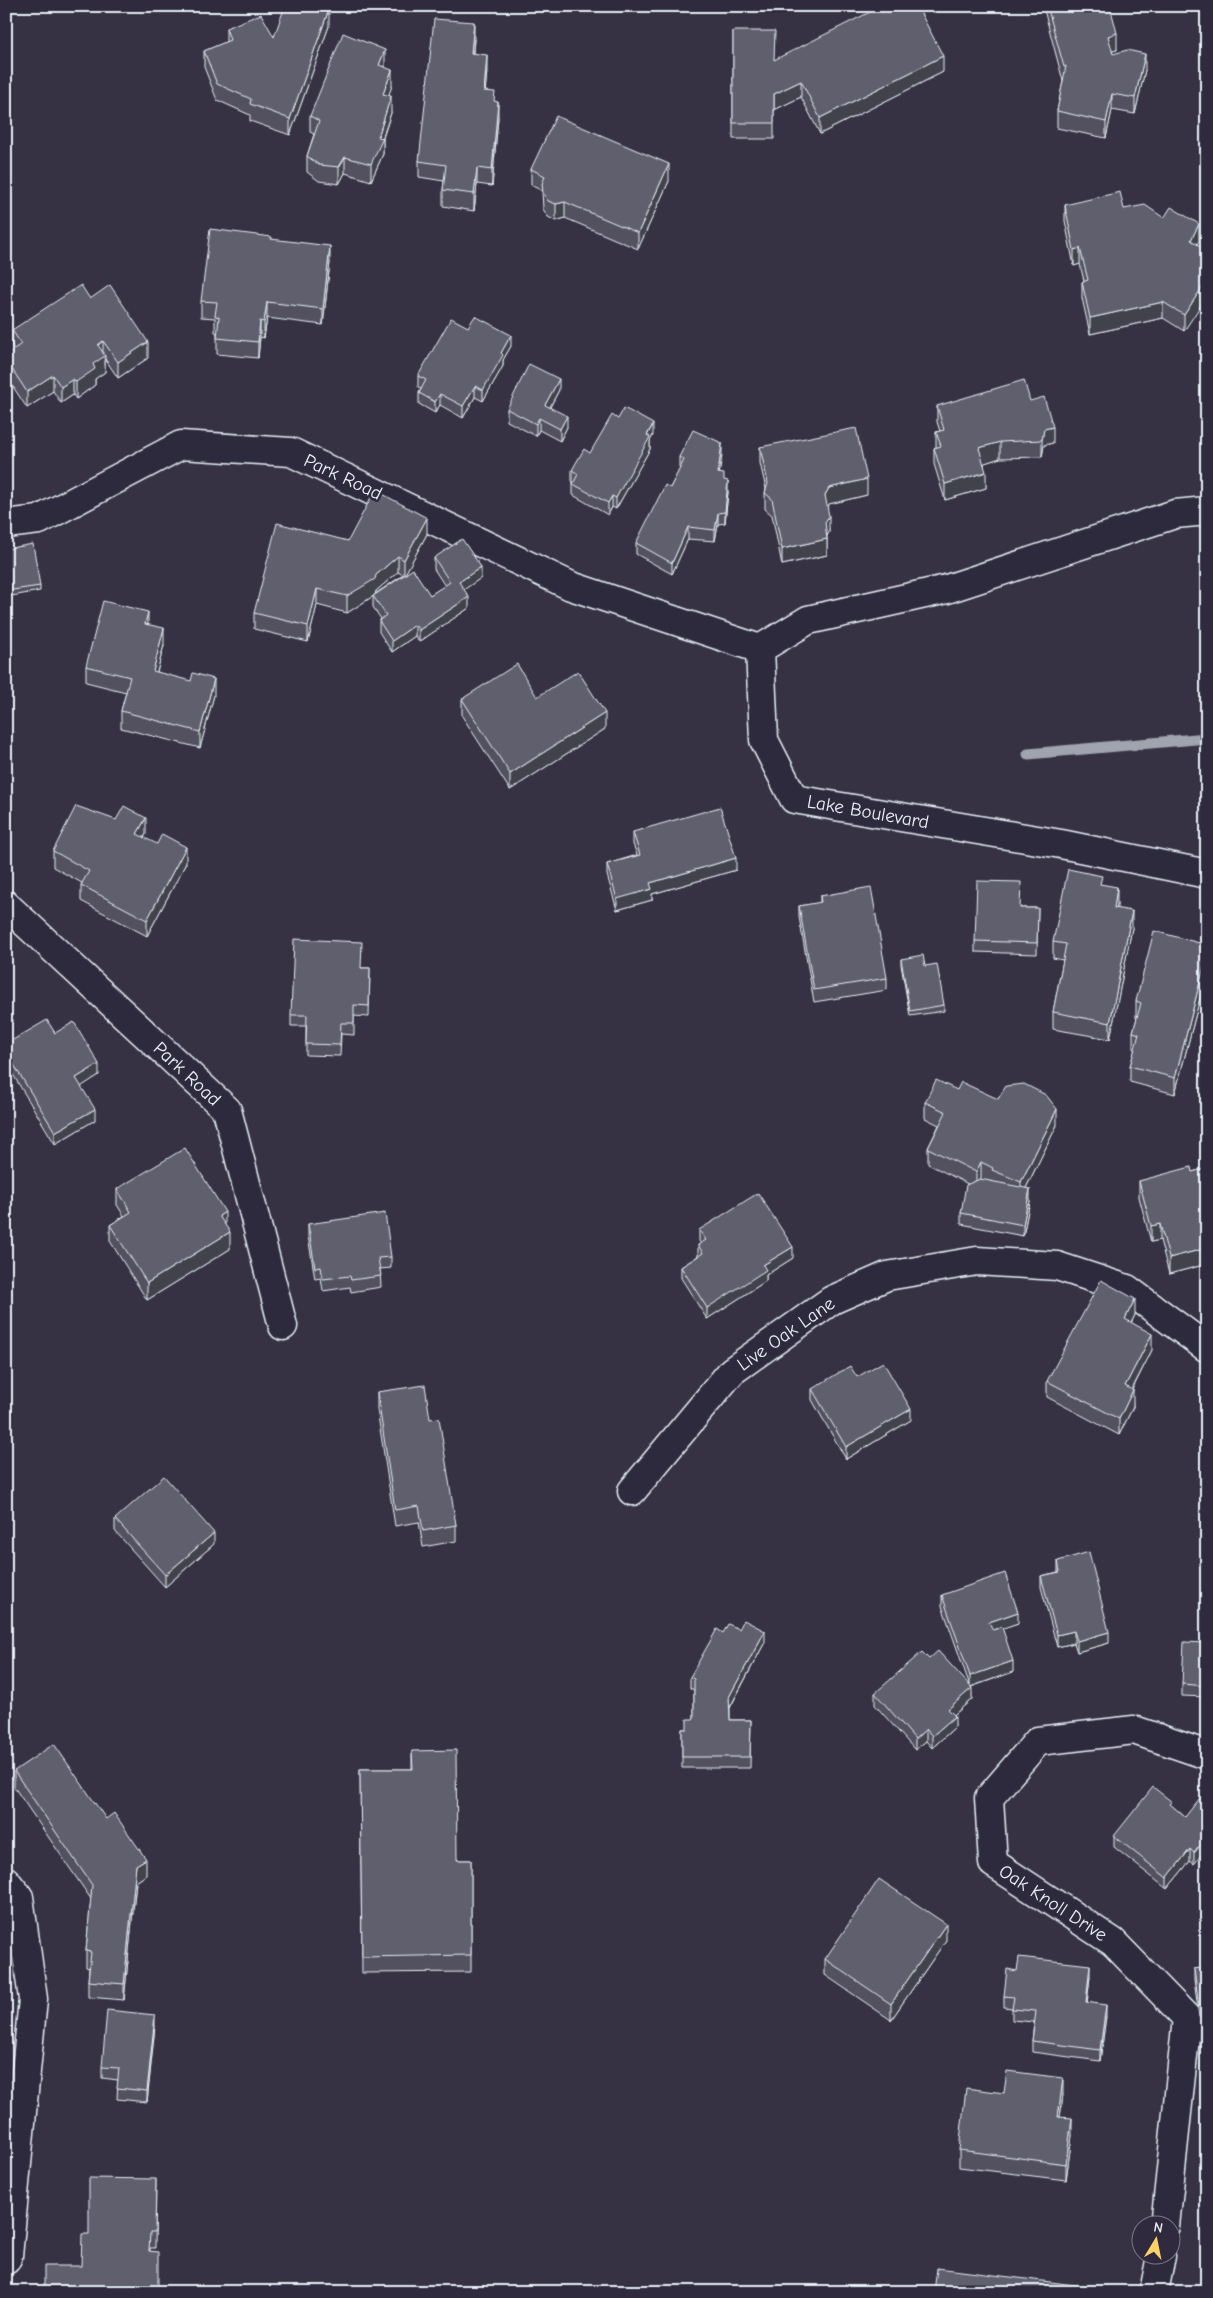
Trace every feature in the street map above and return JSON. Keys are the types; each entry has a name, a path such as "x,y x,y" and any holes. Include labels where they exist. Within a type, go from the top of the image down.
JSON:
{"street":[{"name":"Park Road","path":"6,524 39,520 181,445 291,452 572,586 760,648"},
{"path":"760,648 808,620 947,589 1175,514 1207,511"},
{"name":"Lake Boulevard","path":"760,648 764,740 794,799 1061,844 1207,874"},
{"name":"Park Road","path":"6,905 227,1110 283,1326"},
{"name":"Live Oak Lane","path":"632,1491 732,1371 832,1300 887,1276 977,1261 1057,1266 1126,1288 1207,1348"},
{"name":"Oak Knoll Drive","path":"1166,2216 1187,2018 1113,1942 993,1863 989,1798 1038,1741 1134,1730 1207,1755"},
{"path":"6,1881 19,1896 33,1999 8,2256 6,2260"},
{"path":"1154,2292 1159,2266"}],"building":[{"path":"285,6 321,6 329,9 290,119 250,104 251,99 217,84 204,51 230,40 226,28 261,14 274,37"},
{"path":"882,6 917,6 943,56 820,118 801,81 774,94 774,123 733,123 733,31 775,31 774,60"},
{"path":"1047,6 1110,6 1117,33 1108,36 1113,54 1127,50 1145,54 1135,98 1112,94 1106,122 1057,111 1066,66 1064,67"},
{"path":"434,19 474,22 471,53 487,55 484,91 495,92 494,101 498,102 492,170 477,168 474,194 443,190 446,165 419,161"},
{"path":"343,33 385,50 379,65 392,70 383,94 391,96 378,137 383,138 371,164 345,157 339,167 319,165 307,156 319,121 310,116"},
{"path":"556,116 669,164 638,233 565,202 556,204 548,201 543,193 542,184 545,176 531,169"},
{"path":"1120,192 1124,209 1145,205 1164,218 1171,207 1199,224 1191,240 1207,251 1207,280 1184,315 1163,302 1090,318 1082,282 1088,280 1080,248 1074,250 1065,205"},
{"path":"210,229 330,246 323,309 267,302 264,322 260,321 258,342 217,338 219,317 215,316 217,302 201,301"},
{"path":"81,285 90,299 110,285 148,342 118,362 103,341 98,345 105,356 93,364 95,369 76,382 73,379 61,387 53,375 27,392 6,360 6,355 21,344 12,330"},
{"path":"475,316 511,335 501,353 503,355 483,390 475,386 463,406 440,394 435,402 419,393 426,380 418,376 451,318 468,327"},
{"path":"529,364 559,379 545,405 567,416 560,429 539,418 536,424 507,409"},
{"path":"1024,380 1030,401 1044,397 1053,427 1044,429 1042,440 1000,442 979,448 986,472 945,484 934,448 941,446 936,432 944,430 937,406"},
{"path":"624,408 653,424 647,435 650,437 616,498 612,496 608,503 573,484 578,474 572,470 584,449 590,453 612,415 618,419"},
{"path":"856,428 867,479 829,488 825,495 829,516 825,522 827,539 782,549 772,499 765,493 768,483 760,447"},
{"path":"693,430 722,443 718,473 724,474 724,480 728,481 725,512 718,513 715,530 688,527 672,563 636,543 665,485 670,488 684,460 679,457"},
{"path":"375,490 427,518 404,560 398,556 376,575 375,579 347,596 317,589 308,626 254,613 277,523 348,541"},
{"path":"462,539 481,567 459,582 469,597 419,630 415,625 392,641 379,621 386,615 373,596 413,569 430,595 450,582 434,558"},
{"path":"33,544 40,586 6,591 6,549"},
{"path":"103,601 148,612 145,624 164,628 153,671 191,681 193,673 214,679 200,732 121,711 130,677 86,666"},
{"path":"517,664 537,697 578,671 605,713 510,774 462,699"},
{"path":"76,806 116,820 124,806 146,818 137,834 157,844 162,834 186,847 147,920 81,885 89,871 53,851"},
{"path":"720,807 736,858 650,883 652,889 617,899 607,864 640,855 633,832"},
{"path":"1068,869 1102,876 1100,884 1117,887 1114,908 1132,911 1110,1023 1053,1012 1066,944 1053,942"},
{"path":"977,881 1021,882 1020,908 1038,908 1037,943 975,941"},
{"path":"871,887 887,978 814,990 799,906 821,902 820,896"},
{"path":"1154,931 1207,945 1207,955 1175,1078 1130,1066 1139,1034 1133,1032 1141,1003 1136,1001"},
{"path":"294,939 362,942 361,968 370,968 369,1006 354,1005 354,1023 341,1023 340,1045 306,1044 307,1015 291,1015"},
{"path":"923,955 925,966 937,964 944,1005 910,1011 901,959"},
{"path":"47,1020 55,1033 74,1022 99,1064 76,1078 95,1109 55,1132 6,1052 6,1044"},
{"path":"936,1080 957,1090 961,1082 998,1099 1006,1086 1024,1084 1046,1095 1057,1109 1021,1182 992,1170 993,1168 981,1162 976,1172 928,1148 946,1112 925,1102"},
{"path":"185,1148 225,1212 219,1216 230,1232 147,1283 110,1225 131,1212 117,1189"},
{"path":"1191,1167 1192,1172 1207,1168 1207,1248 1169,1258 1160,1224 1151,1226 1139,1181"},
{"path":"980,1179 1030,1189 1023,1225 961,1213 966,1185"},
{"path":"758,1193 793,1247 763,1265 766,1270 707,1308 681,1267 703,1253 698,1245 706,1240 699,1230"},
{"path":"385,1213 391,1257 378,1258 381,1276 351,1280 350,1276 323,1279 321,1267 315,1268 308,1224"},
{"path":"1101,1280 1135,1299 1125,1319 1152,1334 1125,1386 1133,1390 1119,1419 1047,1381"},
{"path":"883,1362 911,1409 846,1447 812,1389 850,1366 857,1377"},
{"path":"425,1385 430,1419 439,1418 456,1525 423,1531 419,1506 395,1510 377,1392"},
{"path":"164,1476 214,1533 165,1575 115,1519"},
{"path":"1089,1552 1109,1632 1077,1641 1074,1631 1057,1635 1041,1576 1060,1572 1058,1561"},
{"path":"1005,1573 1018,1612 989,1622 993,1630 1002,1627 1013,1661 970,1676 942,1595"},
{"path":"744,1620 765,1631 729,1697 730,1720 751,1720 750,1757 682,1757 682,1729 687,1729 687,1719 694,1719 694,1679 690,1677 717,1629 723,1633 728,1624 739,1629"},
{"path":"1184,1642 1207,1643 1207,1686 1182,1684"},
{"path":"938,1651 972,1688 948,1709 955,1716 932,1736 926,1729 915,1739 875,1693 922,1652 929,1659"},
{"path":"54,1744 106,1819 114,1813 146,1859 136,1865 124,1984 88,1981 91,1952 86,1951 92,1885 14,1771"},
{"path":"456,1750 457,1860 471,1860 471,1955 362,1957 360,1769 413,1769 412,1751"},
{"path":"1153,1787 1172,1802 1170,1804 1185,1817 1200,1798 1207,1803 1207,1837 1194,1853 1190,1849 1167,1878 1114,1836"},
{"path":"879,1879 946,1924 891,2004 825,1959"},
{"path":"1019,1957 1090,1965 1086,2002 1106,2005 1100,2050 1032,2041 1036,2011 1012,2009 1014,1997 1004,1996 1007,1969 1017,1971"},
{"path":"1207,1967 1207,2005 1199,2006 1194,1969"},
{"path":"107,2010 155,2015 147,2091 117,2088 119,2068 102,2067"},
{"path":"1007,2071 1063,2078 1058,2117 1072,2118 1066,2164 959,2150 966,2088 1004,2093"},
{"path":"89,2178 156,2179 155,2232 150,2232 149,2251 158,2252 158,2292 44,2292 44,2266 81,2266 82,2234 89,2234"},
{"path":"937,2268 1083,2286 1082,2292 934,2292"}],"waterway":[{"path":"1028,754 1207,738"}]}
